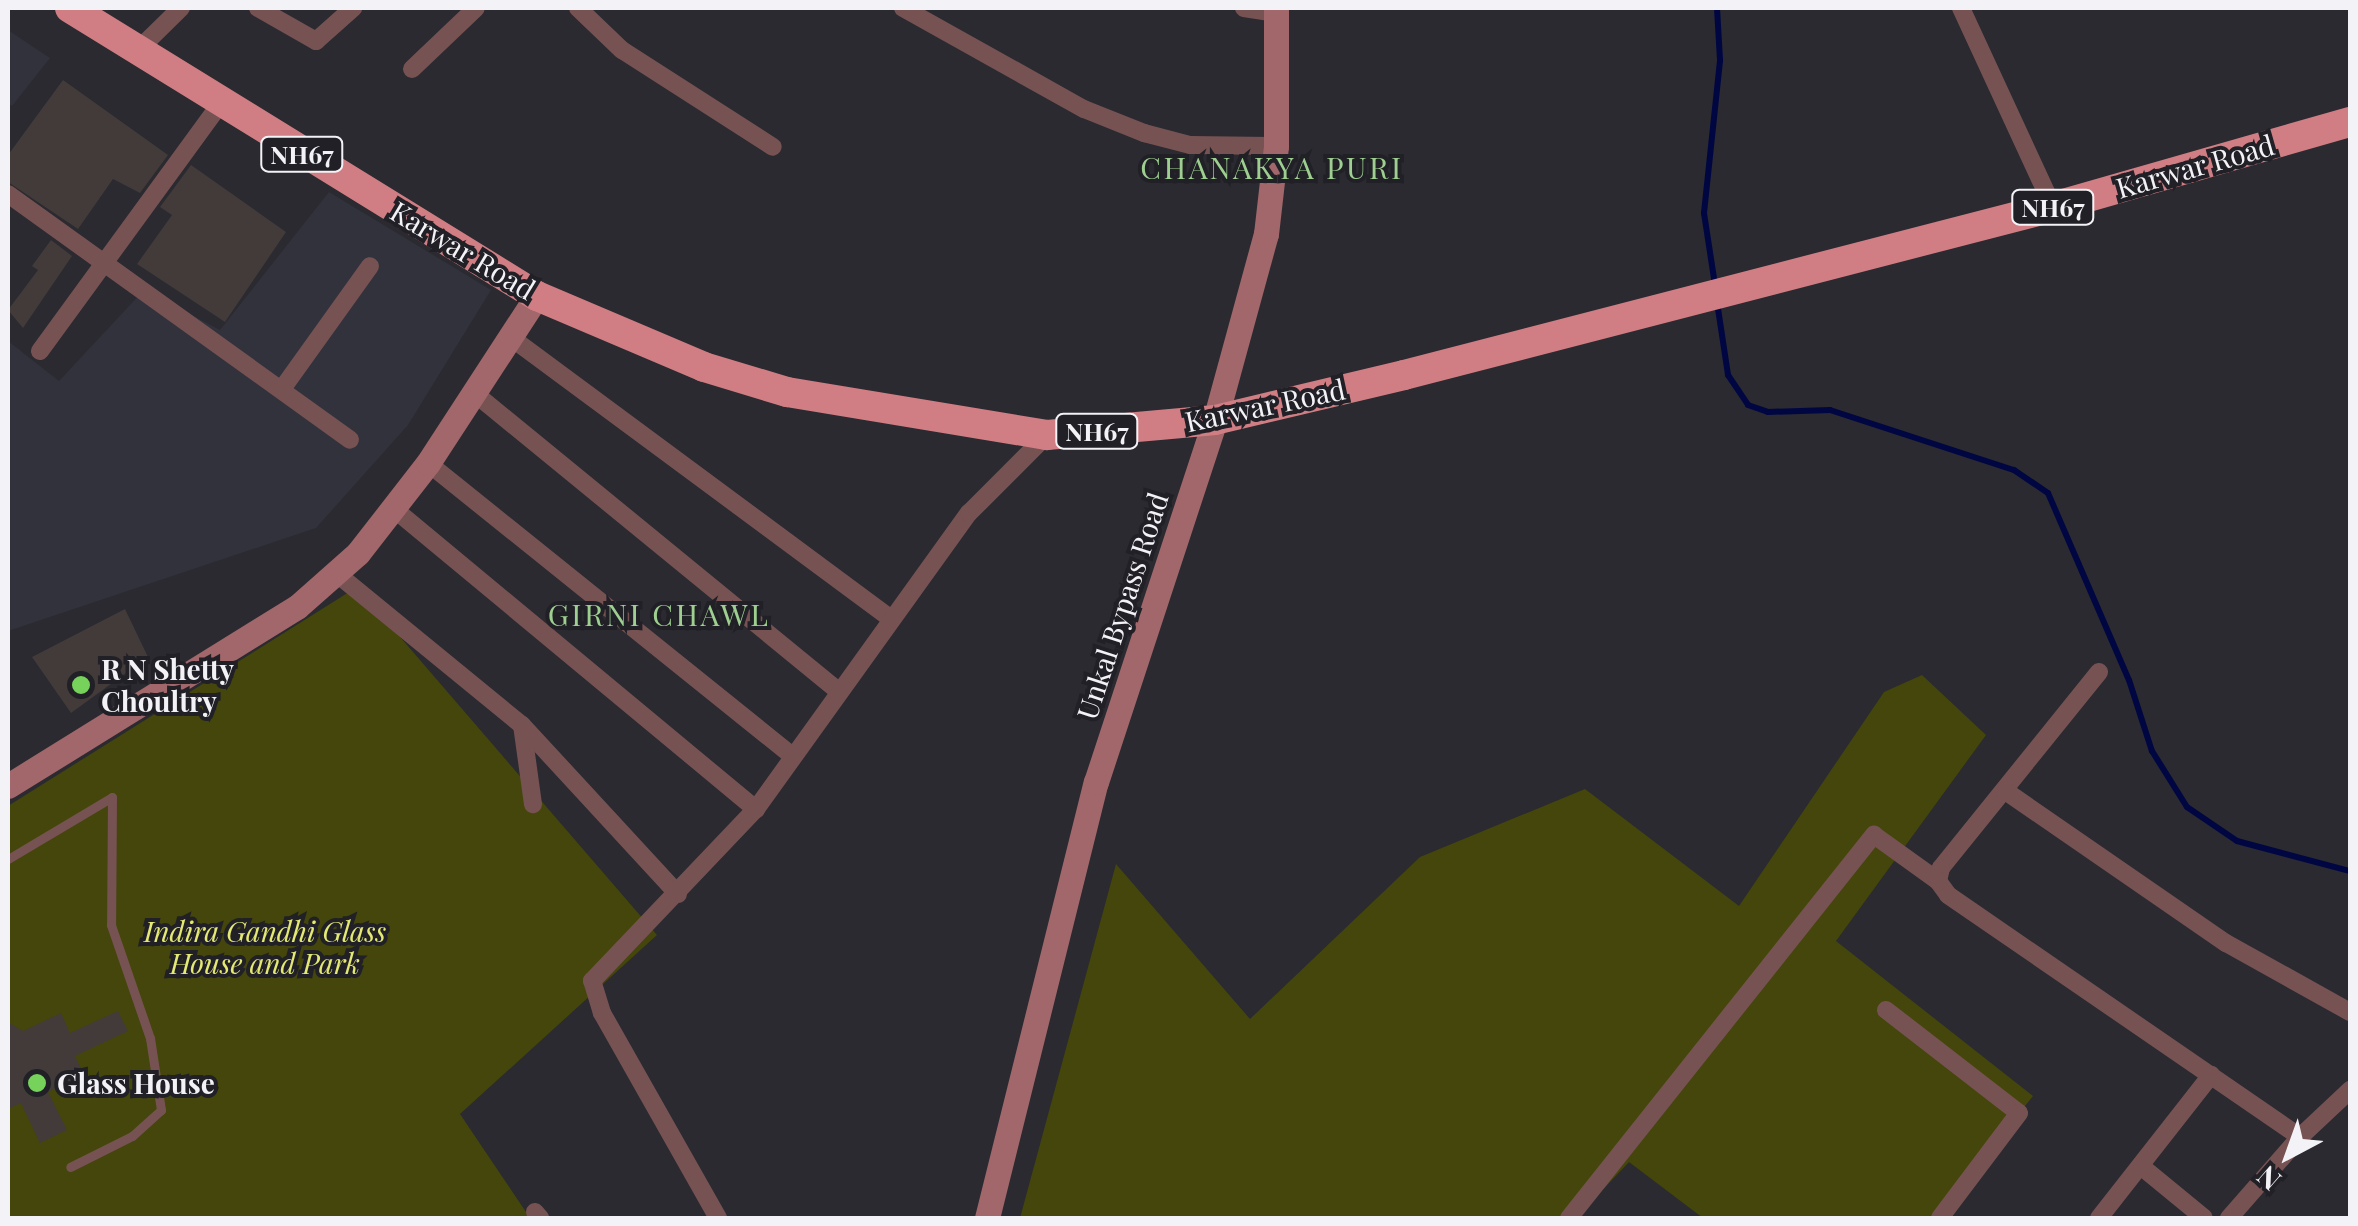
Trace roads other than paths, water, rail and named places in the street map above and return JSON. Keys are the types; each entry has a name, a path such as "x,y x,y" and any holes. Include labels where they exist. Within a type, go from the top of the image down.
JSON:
{"highway":[{"name":"Karwar Road","path":"70,8 220,104 538,296 704,367 786,392 1047,435 1215,420 1754,286 2053,207 2350,122"}],"main road":[{"name":"Unkal Bypass Road","path":"987,1218 1096,782 1215,420 1266,234 1276,146 1276,10"},
{"path":"8,786 297,607 336,573 428,463 473,392 514,339 538,296"}],"street":[{"path":"136,52 181,8"},
{"path":"258,8 316,41 353,8"},
{"path":"412,69 476,8"},
{"path":"578,8 622,50 773,147"},
{"path":"1244,8 1276,10"},
{"path":"1961,8 2053,207"},
{"path":"910,10 1084,108 1144,133 1190,145 1276,146"},
{"path":"40,351 220,104"},
{"path":"8,194 350,440"},
{"path":"282,390 370,266"},
{"path":"514,339 892,619"},
{"path":"473,392 838,691"},
{"path":"718,1218 592,988 597,974 756,809 970,513 1047,435"},
{"path":"428,463 793,756"},
{"path":"393,508 756,809"},
{"path":"336,573 522,725 678,894"},
{"path":"1938,881 2004,790 2099,672"},
{"path":"522,725 533,804"},
{"path":"2004,790 2226,943 2350,1012"},
{"path":"1569,1218 1874,835 2300,1137"},
{"path":"1886,1010 2019,1114 1940,1218"},
{"path":"2098,1218 2142,1167 2211,1074"},
{"path":"2229,1218 2300,1137 2350,1090"},
{"path":"2142,1167 2204,1218"}],"lane":[{"path":"8,860 112,798 111,925 150,1038 161,1110 151,1123 70,1167"}],"waterway":[{"path":"1715,285 1704,213 1720,60 1717,8"},
{"path":"1717,302 1728,375 1748,405 1768,412 1830,410 2014,470 2048,493 2129,680 2152,751 2187,807 2237,841 2350,871"}],"place":[{"name":"R N Shetty Choultry","path":"81,685"},
{"name":"Glass House","path":"37,1083"}],"district":[{"name":"CHANAKYA PURI","path":"1272,167"},
{"name":"GIRNI CHAWL","path":"659,614"}],"park label":[{"name":"Indira Gandhi Glass House and Park","path":"265,947"}]}
